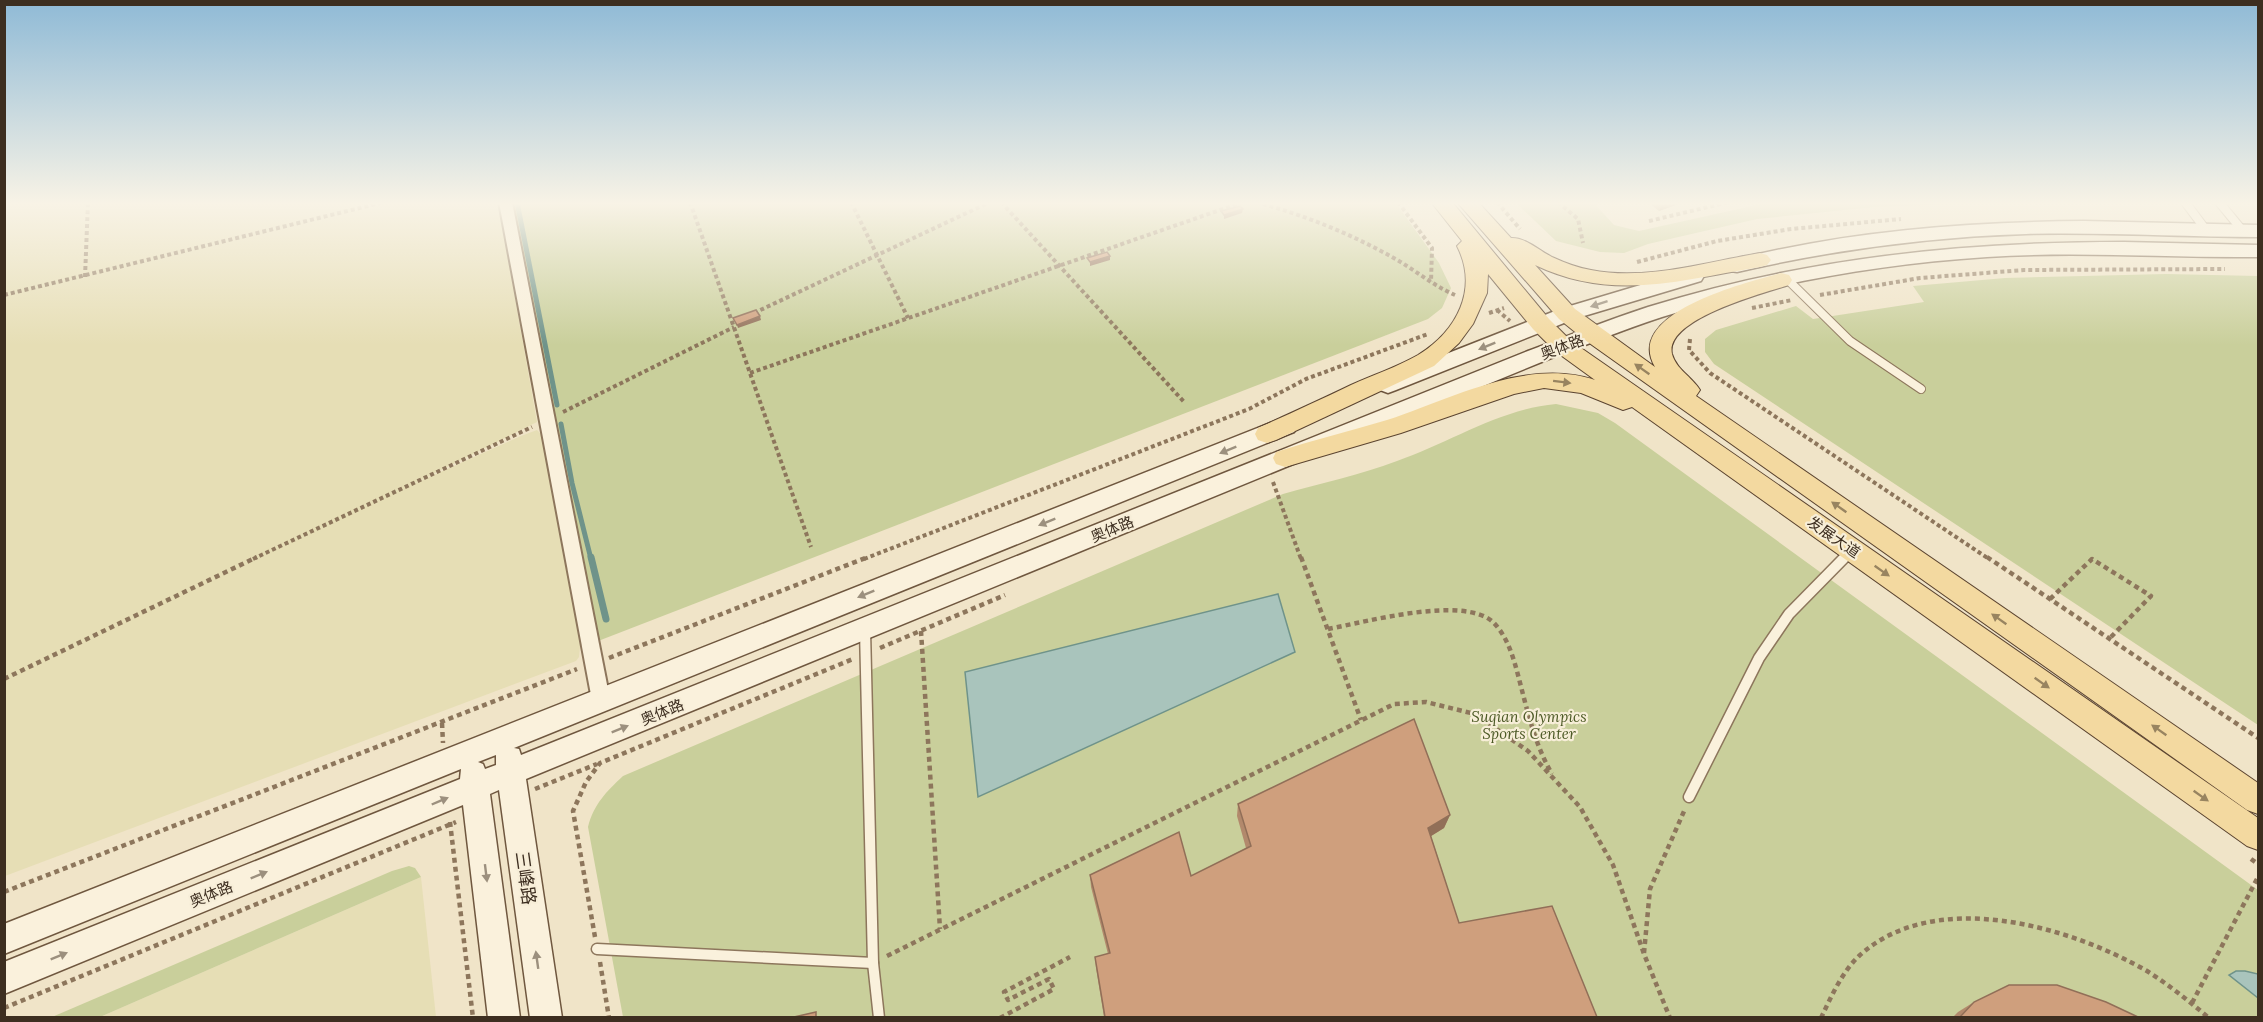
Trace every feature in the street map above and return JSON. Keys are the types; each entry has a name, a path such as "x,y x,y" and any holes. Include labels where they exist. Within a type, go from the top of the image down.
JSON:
{"main road":[{"path":"1267,434 1426,360 1445,347 1471,309 1479,277 1475,257 1470,250"},
{"name":"发展大道","path":"1480,250 1541,324 1563,346 1852,550 2254,847"},
{"name":"发展大道","path":"1510,250 1567,314 1593,335 2259,800"},
{"path":"1522,250 1560,269 1595,278 1629,280 1760,260"},
{"name":"奥体路","path":"4,939 1567,314 1664,283 1760,260 1816,250"},
{"name":"奥体路","path":"4,978 513,785 1280,473 1563,346 1593,335 1665,310 1727,292 1784,280 1899,259 2006,250"},
{"name":"奥体路","path":"2101,250 2259,251"},
{"path":"1784,280 1695,311 1674,323 1659,345 1670,372 1688,391 1793,475"},
{"path":"1280,473 1392,427 1511,386 1544,380 1585,385 1614,397 1766,489"},
{"name":"三峰路","path":"506,738 546,1017"},
{"path":"457,758 463,805 504,1017"}],"street":[{"path":"514,250 601,700"}],"lane":[{"path":"1784,280 1858,348 1921,389"},
{"path":"1689,797 1759,658 1789,614 1852,550"},
{"path":"865,642 873,963 879,1017"},
{"path":"597,949 873,963"}],"path":[{"path":"85,277 86,250"},
{"path":"4,296 194,250"},
{"path":"707,250 811,547"},
{"path":"874,250 908,318"},
{"path":"753,314 890,250"},
{"path":"1044,250 1185,403"},
{"path":"750,373 1106,250"},
{"path":"1377,250 1396,259 1471,309 1505,308"},
{"path":"1431,282 1432,250"},
{"path":"1742,310 1920,278 2024,270 2236,269"},
{"path":"732,321 742,317"},
{"path":"4,679 384,496 546,421 734,327"},
{"path":"4,892 1231,416 1306,379 1430,333"},
{"path":"1693,333 1688,342 1689,350 1710,373 2259,738"},
{"path":"1263,485 1280,473 1328,629 1361,720"},
{"path":"2050,599 2092,559 2151,596 2109,639"},
{"path":"513,785 600,763 920,619 1007,594"},
{"path":"1328,629 1437,609 1476,612 1489,619 1501,630 1508,641 1540,756 1557,782"},
{"path":"920,619 940,929"},
{"path":"873,963 1361,720 1398,703 1426,702 1475,714 1528,751 1580,807 1613,865 1644,954 1670,1017"},
{"path":"442,723 457,758"},
{"path":"600,763 586,782 573,811 609,1017"},
{"path":"1644,954 1650,889 1689,797"},
{"path":"4,1008 463,805 473,1017"},
{"path":"2254,847 2259,864"},
{"path":"2192,1003 2259,877"},
{"path":"1821,1017 1832,995 1857,957 1889,935 1919,923 1956,918 2005,921 2053,931 2095,947 2150,973 2209,1017"},
{"path":"1000,1017 1054,989 1049,979 1008,1000 1004,992 1070,957"}],"shaded area":[{"path":"5,250 506,250 537,422 409,486 521,436 537,430 541,434 582,626 579,657 576,661 5,876"},
{"path":"421,877 436,1017 100,1017"}],"green space":[{"path":"516,250 1429,250 1439,263 1451,288 1442,308 1428,319 593,643"},
{"path":"1591,250 1633,250 1624,253"},
{"path":"2166,274 2258,276 2258,725 1714,364 1705,352 1705,339 1716,330 1796,306 1813,319 1924,302 1913,286 2005,278"},
{"name":"Suqian Olympics Sports Center","path":"1556,404 1598,413 1615,423 2258,890 2258,1017 623,1017 588,827 601,799 623,776 1283,494 1383,466 1515,412"},
{"path":"409,866 415,868 421,877 100,1017 52,1017 392,871"}],"water":[{"path":"1278,594 1295,652 978,797 965,672"},
{"path":"2236,971 2258,974 2258,998 2229,975"}],"building":[{"path":"1107,252 1110,256 1090,262 1087,258"},
{"path":"756,310 760,316 737,325 733,318"},
{"path":"1414,719 1450,815 1428,828 1459,923 1552,906 1597,1017 1105,1017 1095,957 1110,953 1090,875 1179,832 1191,876 1251,846 1238,804"},
{"path":"2009,985 2057,985 2106,1002 2138,1017 1960,1017 1974,1002"},
{"path":"816,1012 816,1017 794,1017"}],"waterway":[{"path":"526,250 557,405"},
{"path":"561,424 572,483 591,559"},
{"path":"591,557 606,619"}]}
